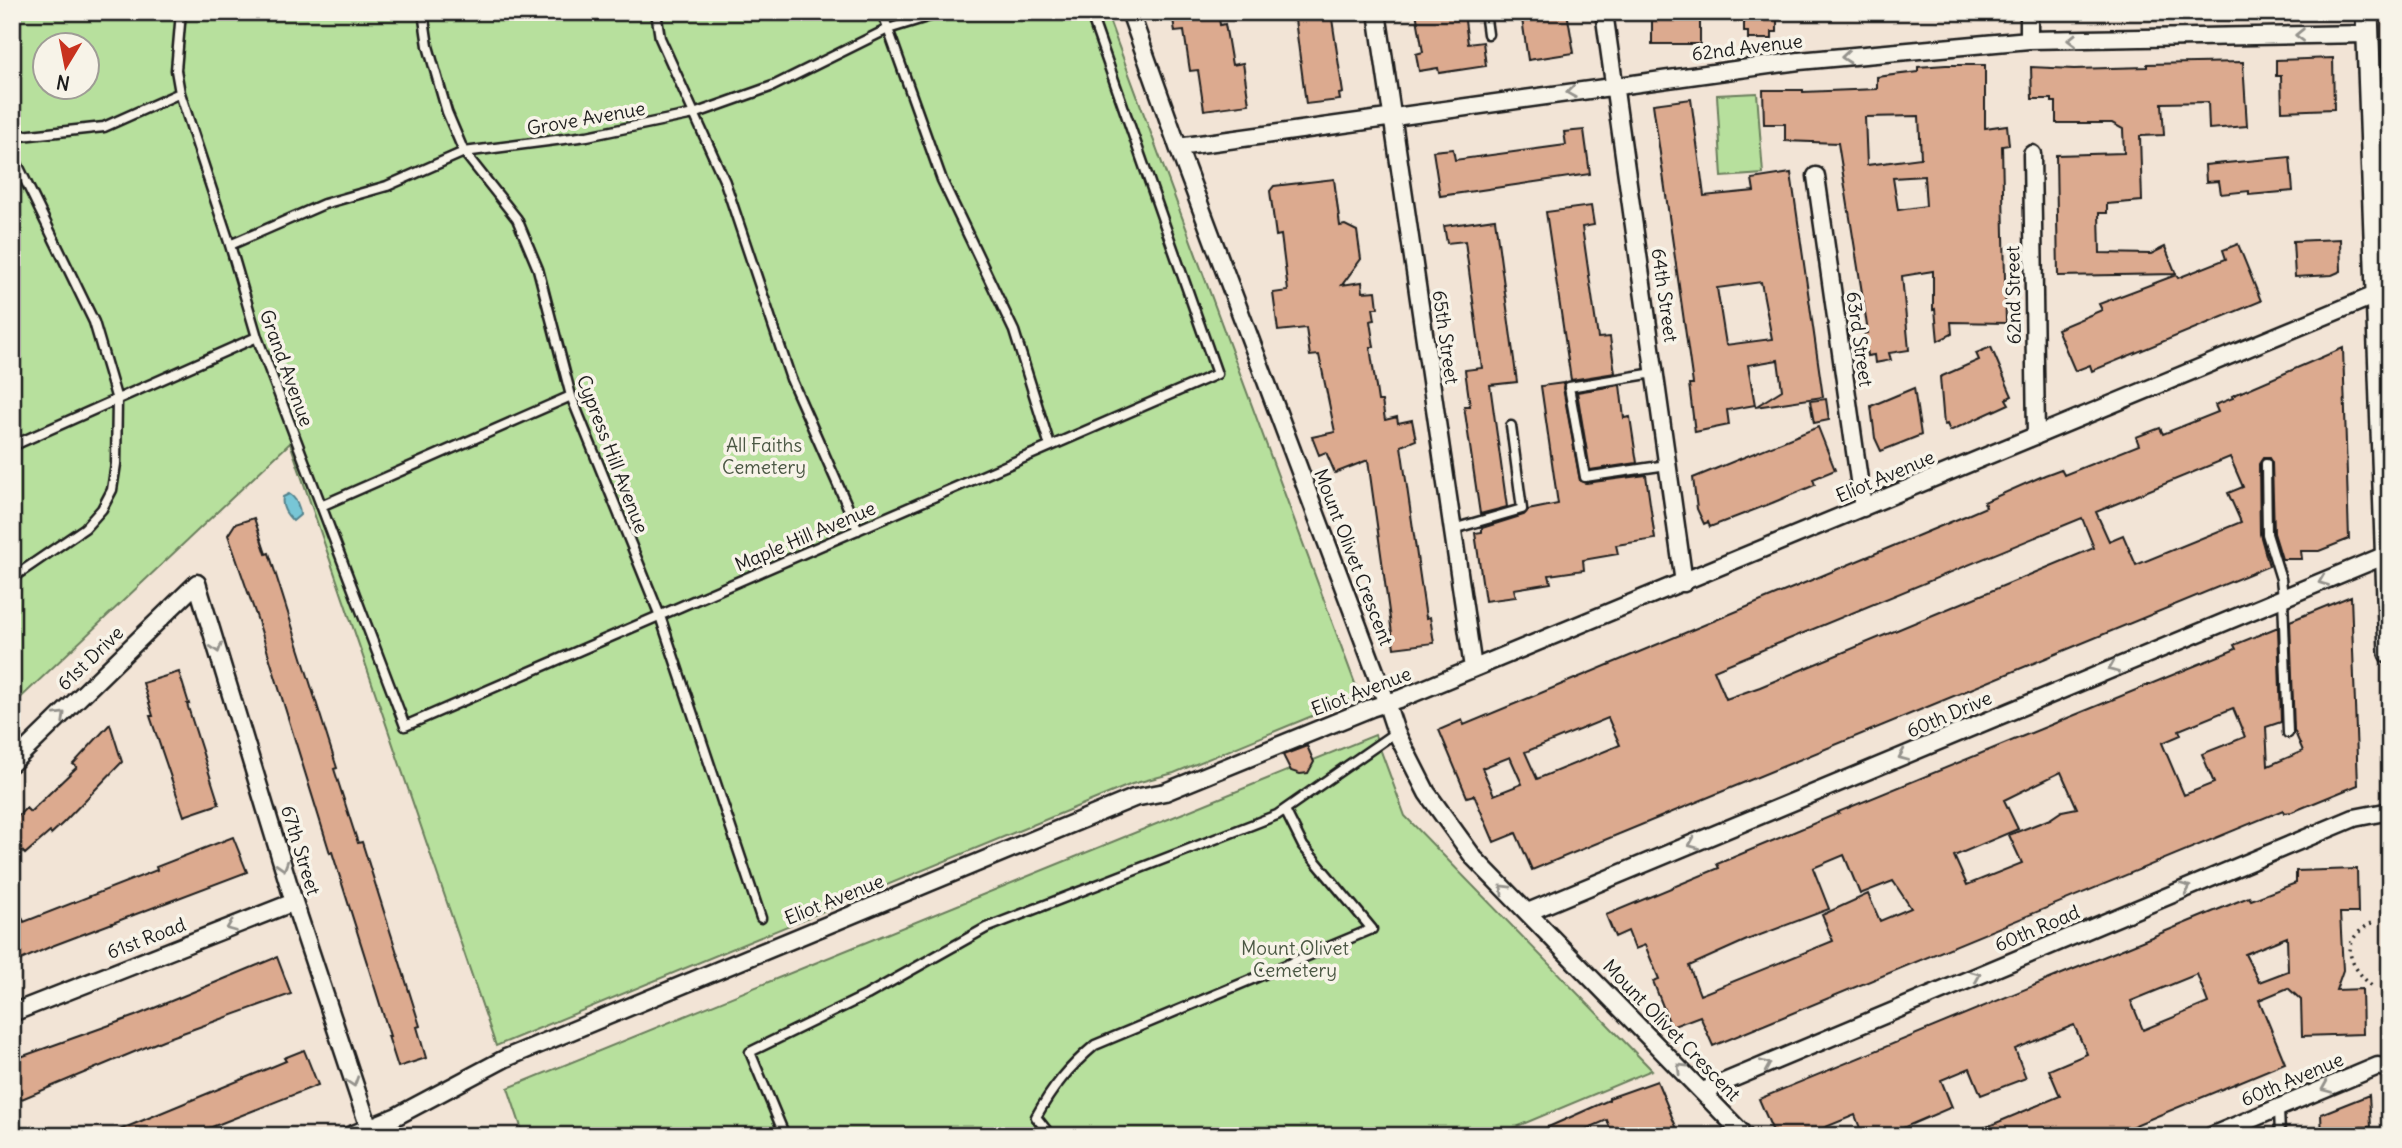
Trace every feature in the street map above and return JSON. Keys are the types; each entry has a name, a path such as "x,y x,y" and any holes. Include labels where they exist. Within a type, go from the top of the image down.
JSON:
{"main road":[{"path":"2367,12 2384,292 2386,555 2390,653"}],"street":[{"name":"Mount Olivet Crescent","path":"1130,12 1396,732 1427,793 1474,858 1745,1136"},
{"name":"65th Street","path":"1377,12 1473,668"},
{"name":"64th Street","path":"1604,12 1684,583"},
{"path":"2029,12 2029,40"},
{"name":"62nd Avenue","path":"1178,147 1799,61 2029,40 2368,34"},
{"name":"62nd Street","path":"2032,154 2036,436"},
{"name":"63rd Street","path":"1816,176 1863,508"},
{"name":"Eliot Avenue","path":"349,1136 395,1117 506,1058 1134,798 1165,792 1684,583 2384,292"},
{"name":"60th Drive","path":"1528,912 2386,555"},
{"name":"61st Drive","path":"12,764 197,583"},
{"name":"67th Street","path":"197,583 295,902 369,1128"},
{"name":"60th Road","path":"1703,1091 2354,818 2390,810"},
{"name":"61st Road","path":"12,1013 295,902"},
{"name":"60th Avenue","path":"2211,1136 2378,1066 2390,1070"}],"lane":[{"name":"Grand Avenue","path":"181,12 176,70 180,93 257,337 405,726"},
{"name":"Cypress Hill Avenue","path":"423,12 435,72 464,152 517,219 538,269 571,396 660,615 761,918"},
{"path":"656,12 660,38 725,182 791,379 858,530"},
{"path":"882,12 942,180 1014,331 1050,446"},
{"name":"Grove Avenue","path":"230,245 324,204 387,186 464,152 587,136 694,114 773,86 888,29 943,12"},
{"name":"Maple Hill Avenue","path":"405,726 1217,374 1090,12"},
{"path":"1485,12 1488,34"},
{"path":"12,136 104,127 180,93"},
{"path":"12,153 94,323 117,400 116,464 112,490 102,509 85,528 12,578"},
{"path":"12,446 257,337"},
{"path":"1654,373 1569,387 1584,477 1667,465"},
{"path":"321,506 571,396"},
{"path":"1453,529 1522,509 1511,426"},
{"path":"2266,464 2267,534 2281,579 2283,597 2288,733"},
{"path":"785,1136 750,1052 867,995 986,928 1285,810 1396,732"},
{"path":"1051,1136 1036,1117 1051,1090 1072,1065 1096,1045 1372,929 1303,846 1285,810"},
{"path":"2279,1108 2280,1136"}],"path":[{"path":"2372,923 2360,929 2353,940 2351,961 2358,974 2374,988"}],"green space":[{"name":"All Faiths Cemetery","path":"12,12 1106,12 1357,689 1351,700 1174,773 1132,784 496,1046 290,443 12,706"},
{"path":"1757,93 1763,174 1722,177 1717,95"},
{"name":"Mount Olivet Cemetery","path":"1375,735 1405,816 1652,1070 1494,1136 524,1136 508,1088"}],"water":[{"path":"289,494 296,500 300,512 293,521 283,504 283,497"}],"building":[{"path":"1172,12 1218,12 1220,25 1225,24 1232,65 1243,63 1249,104 1204,110 1198,70 1190,71 1184,31 1175,32"},
{"path":"1294,12 1331,12 1343,93 1339,94 1340,100 1306,104"},
{"path":"1416,12 1449,12 1449,15 1464,13 1468,44 1483,42 1486,66 1439,73 1438,68 1419,71 1416,54 1423,52"},
{"path":"1521,12 1567,12 1574,53 1528,60"},
{"path":"1652,12 1700,12 1700,44 1652,44"},
{"path":"1744,12 1777,12 1777,32 1772,32 1772,39 1748,39 1748,32 1744,32"},
{"path":"2333,58 2334,109 2282,111 2281,76 2276,76 2276,60"},
{"path":"2243,62 2247,126 2209,129 2208,102 2162,103 2164,135 2140,136 2142,201 2107,204 2107,213 2099,213 2100,253 2151,254 2165,247 2176,274 2058,276 2056,155 2124,153 2123,129 2112,123 2056,123 2056,102 2052,102 2052,99 2032,99 2031,67 2074,69"},
{"path":"1985,65 1985,128 2007,125 2009,145 2002,146 2006,323 1951,322 1952,334 1938,341 1935,309 1933,310 1933,271 1902,276 1909,350 1889,353 1891,360 1875,363 1874,355 1867,356 1864,333 1868,333 1838,143 1785,141 1785,124 1764,124 1763,90 1803,92 1877,89 1877,77 1918,72 1918,67","holes":["1919,116 1921,158 1867,165 1865,117","1924,176 1926,206 1898,210 1893,178"]},
{"path":"1691,99 1704,196 1754,191 1752,179 1791,173 1823,397 1755,407 1782,390 1778,360 1748,365 1755,405 1727,410 1729,425 1695,432 1689,384 1693,384 1653,104","holes":["1761,282 1772,339 1726,345 1717,288"]},
{"path":"1584,130 1590,174 1440,196 1433,151 1453,149 1455,160 1566,145 1564,132"},
{"path":"2290,157 2293,191 2249,195 2249,191 2221,194 2219,181 2206,182 2205,165"},
{"path":"1334,179 1340,226 1345,225 1357,231 1361,259 1342,285 1362,282 1363,292 1376,291 1378,308 1373,308 1375,320 1370,321 1374,347 1370,347 1378,401 1382,401 1385,420 1397,417 1398,423 1412,420 1416,440 1401,446 1426,618 1430,617 1434,643 1394,648 1368,460 1335,473 1326,452 1319,455 1312,437 1335,432 1319,355 1310,356 1306,328 1278,331 1273,293 1288,291 1281,235 1276,236 1270,191 1274,186"},
{"path":"1591,206 1594,225 1582,227 1598,338 1610,337 1615,373 1571,380 1546,212"},
{"path":"1495,219 1517,382 1490,385 1507,507 1480,514 1464,406 1470,406 1465,370 1482,368 1465,241 1447,243 1444,226"},
{"path":"2340,239 2341,271 2332,275 2295,277 2293,241"},
{"path":"2238,244 2261,301 2092,371 2090,365 2075,371 2057,329 2102,310 2099,304 2226,259 2223,250"},
{"path":"1991,347 2012,396 2006,399 2009,404 1950,431 1947,424 1944,425 1940,377 1979,360 1976,353"},
{"path":"2343,348 2349,539 2319,551 2301,551 2302,559 2282,559 2274,533 2272,463 2269,458 2263,458 2259,464 2260,534 2269,566 1532,870 1516,833 1494,842 1474,795 1467,797 1439,730 1462,720 1464,725 1965,516 1986,507 1984,502 2045,475 2061,469 2064,475 2139,445 2136,437 2160,428 2163,434 2218,412 2215,405 2233,398 2232,396","holes":["2230,457 2243,487 2228,493 2241,522 2136,565 2123,535 2109,541 2096,512","2082,518 2094,548 1726,699 1714,670","1608,718 1620,745 1537,779 1525,752","1510,757 1522,784 1494,795 1482,768"]},
{"path":"1564,383 1580,481 1586,483 1646,475 1655,539 1616,545 1618,554 1583,560 1584,570 1549,575 1551,583 1514,589 1516,597 1485,601 1475,533 1482,532 1482,528 1524,515 1528,510 1558,504 1541,386"},
{"path":"1620,385 1624,418 1630,417 1637,463 1590,470 1577,392"},
{"path":"1914,388 1921,435 1881,451 1875,438 1871,406"},
{"path":"1826,399 1829,420 1814,423 1810,401"},
{"path":"1818,427 1835,470 1813,479 1815,485 1772,503 1710,527 1708,522 1704,524 1697,509 1693,478"},
{"path":"254,518 266,554 269,553 337,768 334,769 358,843 362,842 420,1026 417,1027 426,1058 398,1067 332,852 330,853 259,624 228,535 235,524"},
{"path":"2351,596 2358,785 2292,812 2284,813 2283,810 1713,1046 1700,1016 1671,1027 1653,981 1659,979 1645,945 1635,949 1628,931 1615,937 1606,915 1719,868 1717,864 1838,812 2236,649 2234,645 2278,627 2281,722 2266,727 2268,766 2303,751 2294,730 2290,621","holes":["2233,708 2245,737 2202,754 2214,783 2184,795 2162,743 2181,735 2179,730","2061,772 2077,808 2062,811 2050,819 2009,835 2022,863 1967,885 1954,856 2018,829 2004,800","1844,855 1860,894 1893,881 1911,908 1880,921 1868,894 1822,915 1833,941 1700,995 1689,966 1747,940 1829,909 1813,868"]},
{"path":"179,672 219,804 184,816 150,716 153,716 143,683"},
{"path":"110,724 122,762 63,823 25,854 12,840 12,822 26,808 30,812 77,767 73,764"},
{"path":"1307,746 1314,762 1308,773 1291,771 1283,755"},
{"path":"233,837 247,872 52,946 12,964 12,895 24,922"},
{"path":"2357,869 2358,913 2340,913 2343,970 2336,990 2362,989 2363,1034 2302,1036 2301,1000 2288,988 2259,1000 2285,1063 2109,1136 1965,1136 2060,1096 2049,1070 2087,1054 2074,1025 2015,1049 2026,1078 1981,1095 1970,1068 1941,1080 1952,1107 1884,1136 1863,1136 1855,1115 1804,1136 1775,1136 1759,1099 2234,903 2249,897 2251,900 2296,883 2296,871","holes":["2287,937 2288,971 2259,982 2245,954","2197,974 2208,1003 2143,1030 2131,1001"]},
{"path":"277,957 291,994 163,1040 12,1103 12,1060 135,1016"},
{"path":"304,1050 318,1085 189,1136 105,1136 286,1061 284,1058"},
{"path":"1657,1081 1680,1136 1613,1136 1607,1120 1570,1136 1528,1136 1609,1098"},
{"path":"2369,1095 2371,1127 2361,1127 2361,1136 2322,1136 2321,1114"}]}
